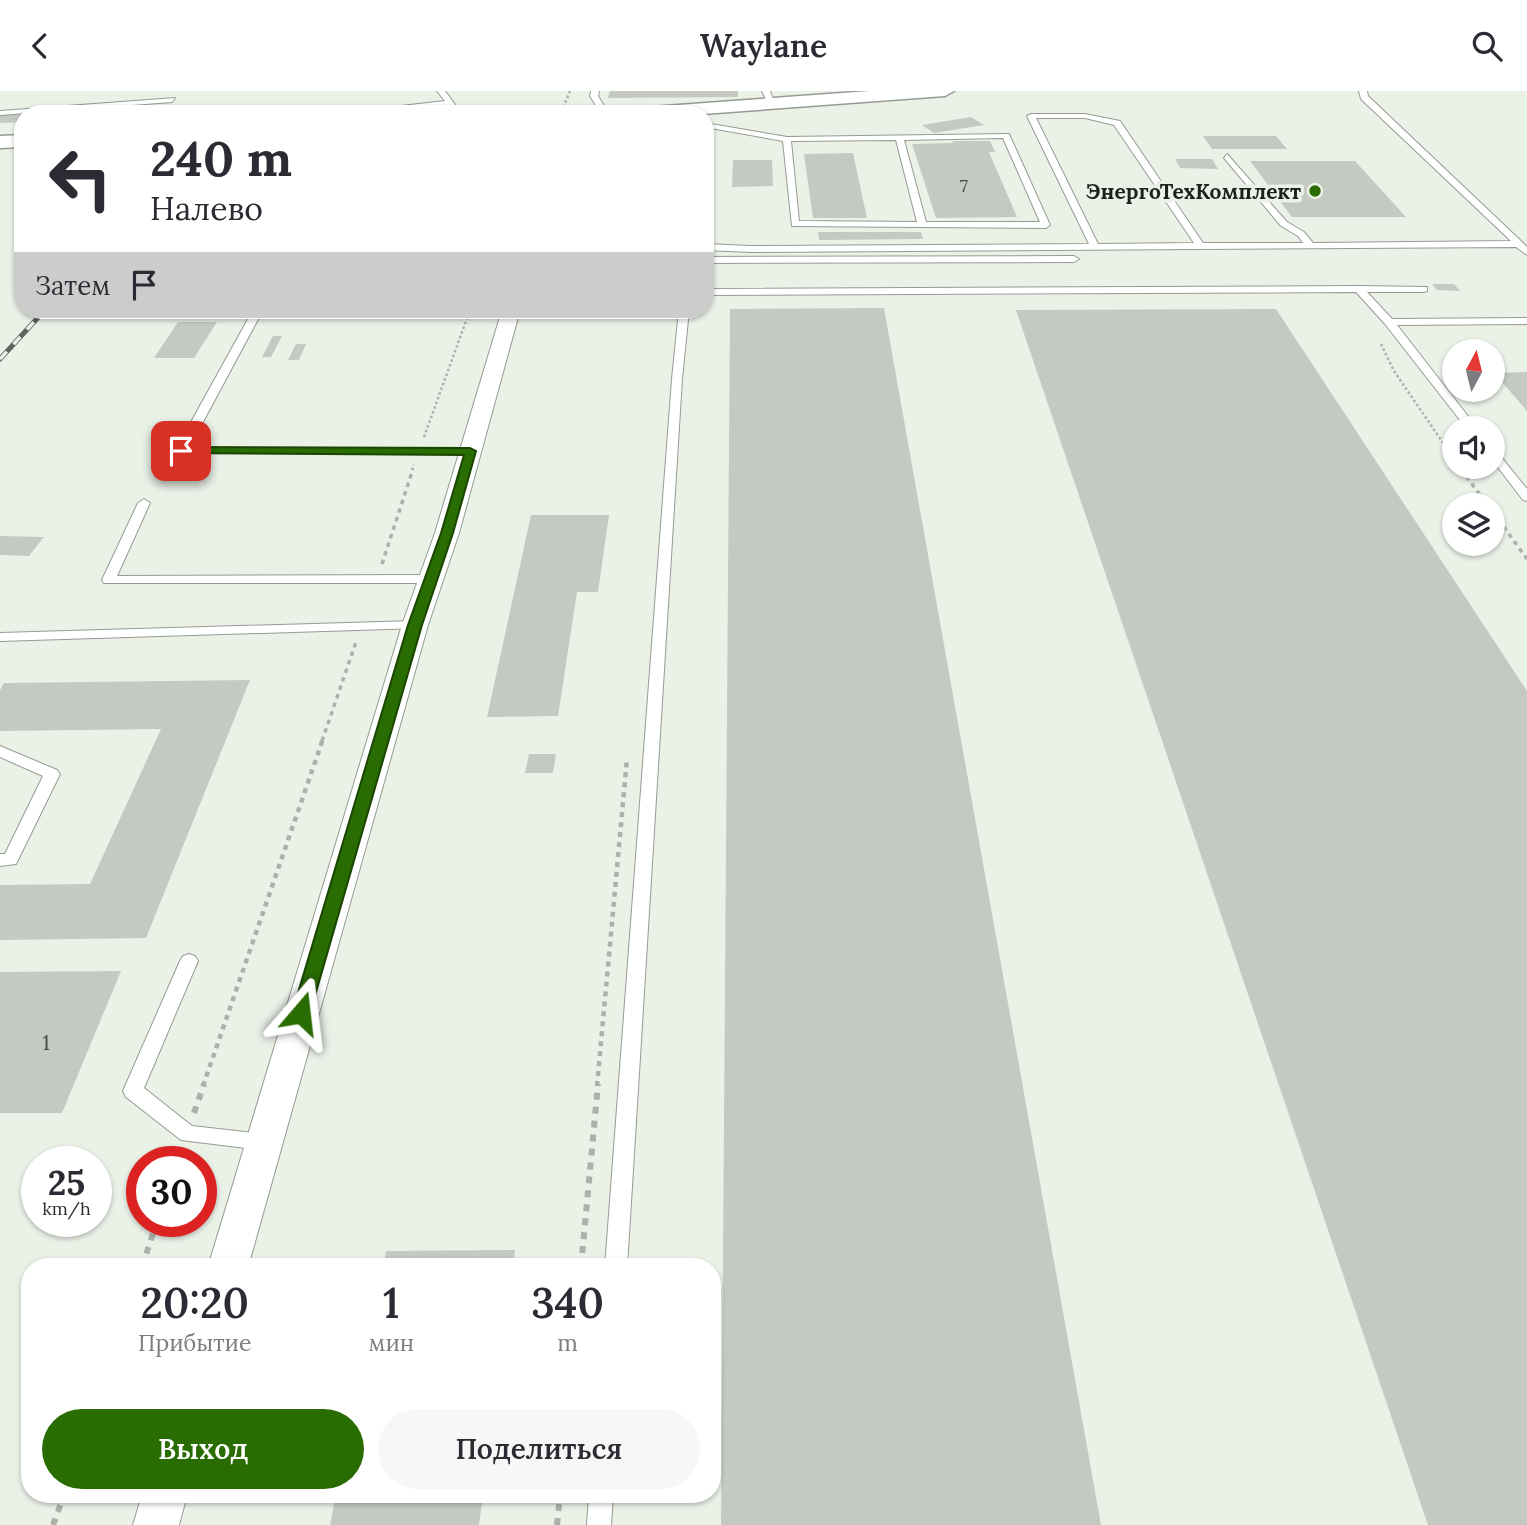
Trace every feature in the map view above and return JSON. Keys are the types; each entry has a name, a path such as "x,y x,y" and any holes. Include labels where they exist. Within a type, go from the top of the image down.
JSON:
{"street":[{"path":"714,107 734,106 769,97 945,91"},
{"path":"231,1258 415,625 508,319"},
{"path":"156,1525 163,1503"}],"lane":[{"path":"428,105 449,103 441,91"},
{"path":"1363,91 1364,97 1527,252"},
{"path":"106,105 172,100"},
{"path":"714,118 734,106"},
{"path":"1096,247 1031,116 1085,116 1117,123 1200,246"},
{"path":"714,125 787,139 1006,136 1046,225 795,224 787,139"},
{"path":"899,138 922,223"},
{"path":"1227,156 1284,223 1301,234 1311,246"},
{"path":"714,247 1519,244"},
{"path":"936,248 939,259"},
{"path":"714,260 1074,259"},
{"path":"1359,289 1389,322 1463,416"},
{"path":"714,292 1424,289"},
{"path":"252,319 181,451 470,451"},
{"path":"618,1258 683,319"},
{"path":"1389,322 1527,321"},
{"path":"1505,469 1527,497"},
{"path":"144,503 109,580 431,579"},
{"path":"0,636 360,629 415,625"},
{"path":"0,751 52,774 10,860 0,860"},
{"path":"189,961 133,1091 188,1133 263,1142"},
{"path":"599,1525 600,1503"}],"path":[{"path":"377,579 467,319"},
{"path":"1381,343 1401,382 1442,442"},
{"path":"1505,529 1527,559"},
{"path":"184,1146 360,629"},
{"path":"582,1258 628,754"},
{"path":"145,1258 152,1237"},
{"path":"53,1525 61,1503"},
{"path":"557,1525 559,1503"}],"building":[{"path":"610,91 738,91 738,97 608,98"},
{"path":"14,114 14,122 0,123 0,115"},
{"path":"971,117 984,125 934,133 922,125"},
{"path":"1203,136 1276,136 1287,149 1212,149"},
{"path":"952,141 990,141 995,152 989,152 1017,217 936,218 912,144 953,143"},
{"path":"853,153 867,218 813,218 804,154"},
{"path":"1175,159 1212,159 1218,169 1180,168"},
{"path":"733,160 772,160 773,186 732,187"},
{"path":"1250,161 1355,161 1406,217 1292,217"},
{"path":"818,232 921,232 923,239 819,240"},
{"path":"1432,284 1454,284 1460,291 1437,290"},
{"path":"884,308 1101,1525 721,1525 730,309"},
{"path":"1276,309 1527,691 1527,1525 1428,1525 1016,310"},
{"path":"178,322 217,322 194,358 154,358"},
{"path":"273,336 282,336 271,357 262,357"},
{"path":"296,344 306,344 299,360 288,360"},
{"path":"1527,372 1527,411 1505,386 1505,373"},
{"path":"531,515 609,515 598,592 577,592 558,716 487,717"},
{"path":"0,536 44,537 29,556 0,555"},
{"path":"250,680 146,938 0,940 0,885 90,884 161,729 0,731 0,690 4,683"},
{"path":"529,754 556,754 553,773 525,773"},
{"path":"121,971 62,1113 0,1113 0,972"},
{"path":"515,1250 514,1258 385,1258 386,1251"},
{"path":"334,1503 482,1503 479,1525 330,1525"}],"railway":[{"path":"0,359 37,319"}],"place":[{"name":"ЭнергоТехКомплект","path":"1315,191"}],"route":[{"path":"181,451 470,451 447,533 415,625 301,1013"}]}
